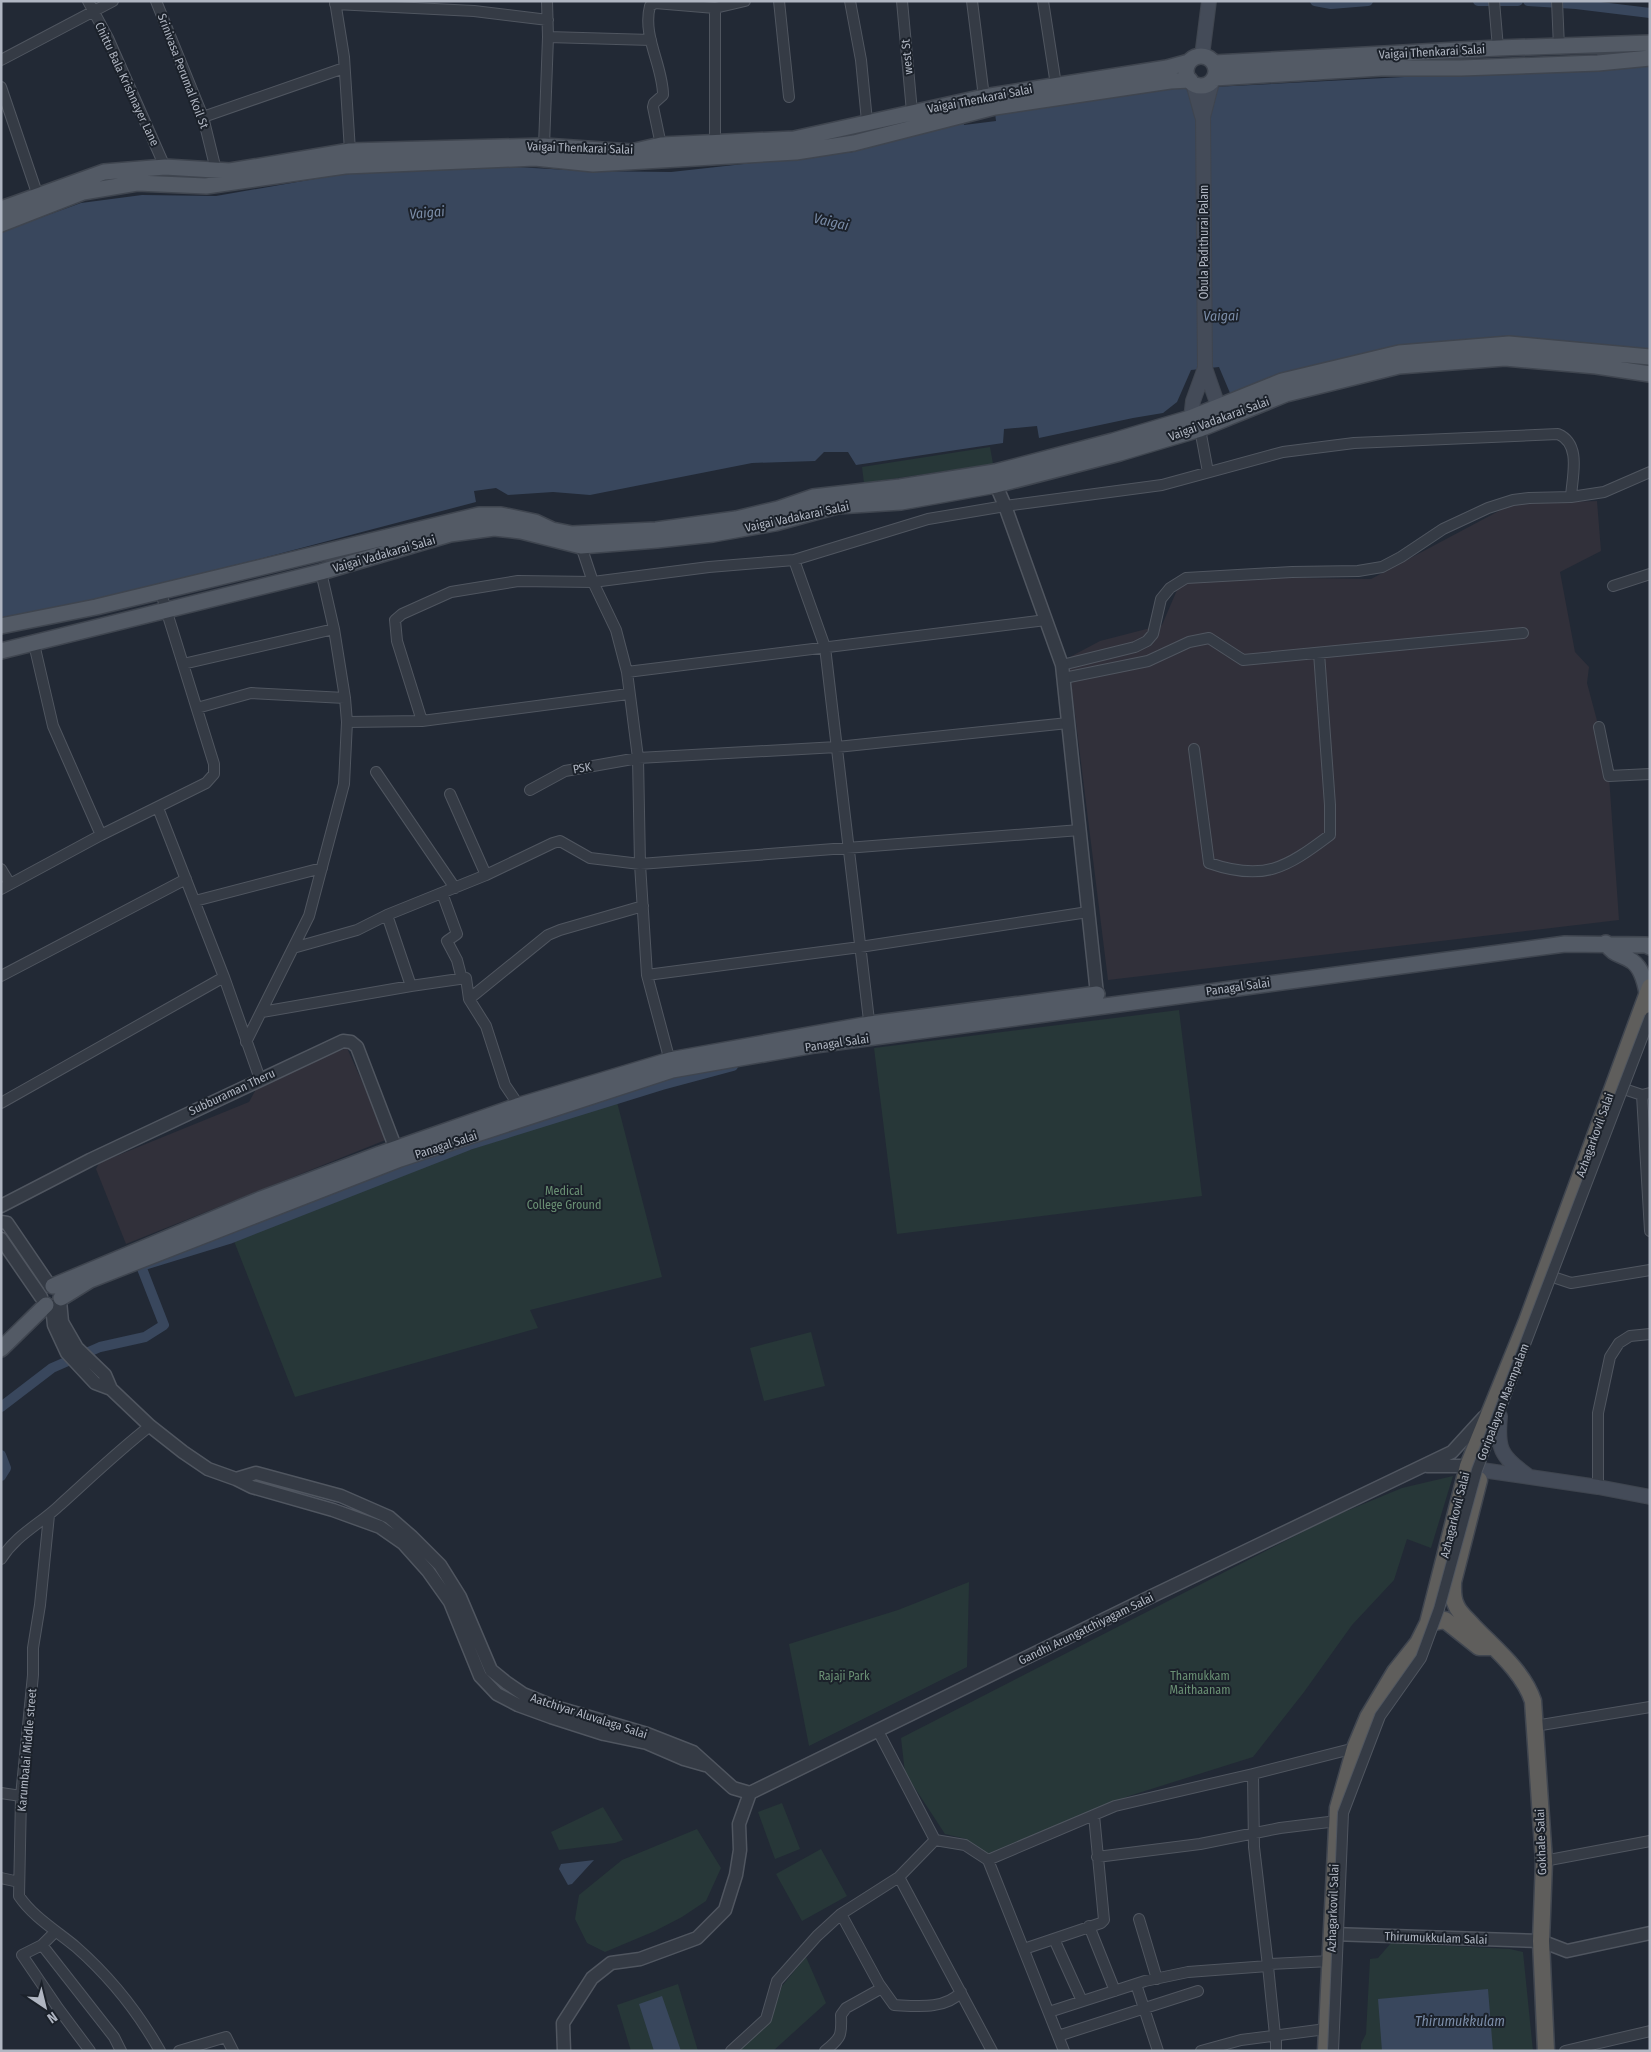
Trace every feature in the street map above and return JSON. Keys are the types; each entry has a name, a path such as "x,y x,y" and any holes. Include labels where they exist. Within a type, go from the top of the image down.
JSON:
{"highway":[{"name":"Azhagarkovil Salai","path":"1326,2051 1338,1808 1355,1748 1368,1716 1395,1672 1418,1643 1428,1623 1475,1468 1648,990"},
{"name":"Azhagarkovil Salai","path":"1496,1409 1640,1093 1650,1026"},
{"name":"Azhagarkovil Salai","path":"1456,1606 1452,1596 1453,1582 1475,1468"},
{"name":"Gokhale Salai","path":"1456,1606 1521,1676 1529,1689 1533,1701 1544,1861 1541,1941 1546,2051"},
{"name":"Gokhale Salai","path":"1428,1623 1445,1620 1479,1647 1493,1647"}],"main road":[{"name":"Obula Padithurai Palam","path":"1209,1 1203,116 1205,368 1220,409"},
{"name":"Vaigai Thenkarai Salai","path":"1206,68 1498,48 1650,43"},
{"name":"Vaigai Thenkarai Salai","path":"1,209 104,172 165,167 230,171 350,151 544,146 630,152 661,145 794,138 984,97 1167,68 1462,68 1588,63 1650,58"},
{"name":"Vaigai Thenkarai Salai","path":"1,224 83,192 137,183 206,186 344,166 535,158 593,164 796,152 854,143 995,107 1170,81 1191,82 1202,86 1206,68"},
{"path":"1191,82 1186,71 1206,68"},
{"name":"Obula Padithurai Palam","path":"1191,82 1203,116"},
{"name":"Vaigai Vadakarai Salai","path":"1,651 321,572 450,534 494,528 521,531 581,546 713,534 775,523 837,506 901,502 995,478 1120,453 1193,426 1220,409 1282,381 1399,353 1509,344 1650,357"},
{"name":"Vaigai Vadakarai Salai","path":"1220,409 1399,366 1505,358 1596,366 1650,374"},
{"name":"Obula Padithurai Palam","path":"1193,426 1193,401 1205,368"},
{"name":"Vaigai Vadakarai Salai","path":"1,626 315,555 479,514 501,515 535,522 552,530 572,534 656,530 736,519 813,497 995,478"},
{"path":"1606,943 1612,952 1633,962 1643,976 1648,990"},
{"name":"Panagal Salai","path":"871,1031 1565,944 1606,943 1646,945 1650,947"},
{"name":"Panagal Salai","path":"1,1349 52,1297 519,1106 671,1065 815,1045 871,1031 1097,994"},
{"name":"Panagal Salai","path":"398,1154 528,1118 671,1065"},
{"path":"1496,1409 1499,1446 1511,1464 1529,1477"},
{"path":"1475,1468 1650,1497"}],"street":[{"path":"1,60 91,6 113,1"},
{"path":"544,146 548,37 547,1"},
{"path":"779,1 789,97"},
{"path":"850,1 860,60 867,121"},
{"name":"west St","path":"902,1 912,112"},
{"path":"972,1 984,97"},
{"path":"1043,1 1056,85"},
{"name":"Srinivasa Perumal Koil St","path":"158,2 203,117 216,170"},
{"path":"661,145 653,107 654,103 663,95 663,82 658,72 651,40 648,14 650,6 655,3 687,3 715,8 742,2"},
{"path":"350,151 344,68 335,3 474,11 548,20"},
{"path":"1495,4 1498,48"},
{"path":"1557,5 1560,47"},
{"name":"Chittu Bala Krishnayer Lane","path":"91,6 108,38 165,167"},
{"path":"715,8 715,143"},
{"path":"548,37 651,40"},
{"path":"203,117 344,68"},
{"path":"1,87 38,196"},
{"path":"1193,426 1208,472"},
{"path":"422,721 397,641 395,620 402,614 451,592 518,580 593,582 709,567 794,560 928,519 1005,506 1162,485 1283,452 1354,443 1558,434 1567,438 1574,455 1571,497"},
{"path":"1062,665 1135,647 1147,641 1153,634 1157,612 1162,599 1170,588 1186,578 1292,572 1358,571 1382,567 1443,530 1488,508 1513,500 1571,497 1604,492 1650,472"},
{"path":"995,478 1062,665 1097,994"},
{"path":"581,546 593,582 616,630 627,672 628,694 638,758 640,864 647,975 671,1065"},
{"path":"794,560 825,647 871,1031"},
{"path":"246,1042 309,916 344,784 345,698 334,629 321,572"},
{"path":"1613,586 1650,574"},
{"path":"1,869 6,886 206,783 214,774 214,764 160,590"},
{"path":"627,672 1046,620"},
{"path":"184,664 334,629"},
{"path":"1064,678 1148,661 1189,642 1209,638 1243,660 1523,634"},
{"path":"34,644 53,726 101,836"},
{"path":"1194,749 1209,863 1226,869 1271,871 1287,864 1330,835 1330,804 1319,652"},
{"path":"197,708 251,693 345,698"},
{"path":"346,722 422,721 628,694"},
{"name":"PSK","path":"530,790 565,771 638,758 837,747 1068,723"},
{"path":"1599,727 1609,776 1650,774"},
{"path":"376,772 455,888"},
{"path":"450,794 486,875"},
{"path":"158,808 224,977 260,1079"},
{"path":"294,948 357,930 387,915 486,875 553,843 560,842 590,858 640,864 1080,830"},
{"path":"195,901 322,868"},
{"path":"1,976 186,879"},
{"path":"442,893 457,934 447,941 462,979"},
{"path":"469,999 548,935 643,906"},
{"path":"647,975 860,947 1088,912"},
{"path":"387,915 411,986"},
{"path":"1,1103 224,977"},
{"path":"262,1012 466,978 469,999 486,1026 505,1085 528,1118"},
{"name":"Goripalayam Maempalam","path":"1333,2051 1343,1813 1380,1716 1422,1658 1439,1609 1477,1470 1650,1017"},
{"name":"Subburaman Theru","path":"1,1206 90,1160 343,1041 351,1042 357,1047 398,1154"},
{"path":"1640,1093 1650,1231"},
{"path":"1,1222 7,1223 52,1297"},
{"path":"1,1239 52,1297"},
{"path":"1556,1278 1571,1283 1650,1270"},
{"name":"Aatchiyar Aluvalaga Salai","path":"52,1297 72,1350 84,1362 96,1383 111,1389 150,1426 208,1470 236,1479 252,1487 333,1510 380,1527 403,1544 428,1571 450,1602 480,1676 497,1694 518,1705 551,1717 604,1734 647,1743 684,1759 705,1765 733,1788 750,1793"},
{"path":"1598,1487 1598,1413 1610,1357 1618,1343 1630,1336 1650,1334"},
{"name":"Gandhi Arungatchiyagam Salai","path":"750,1793 1452,1452 1496,1409"},
{"path":"1,1559 10,1545 49,1515 106,1462 150,1426"},
{"name":"Gandhi Arungatchiyagam Salai","path":"1422,1466 1475,1468"},
{"name":"Karumbalai Middle street","path":"49,1515 40,1605 33,1648 33,1675 20,1796 20,1896 24,1903 55,1932 75,1946 124,1997 147,2028 160,2051"},
{"path":"1535,1726 1650,1707"},
{"path":"878,1731 936,1840"},
{"path":"988,1860 1115,1806 1355,1748"},
{"path":"1253,1774 1253,1833 1276,2035 1276,2051"},
{"path":"1,1793 20,1796"},
{"path":"564,2051 563,2023 592,1978 610,1962 640,1959 697,1938 725,1910 736,1875 740,1850 739,1824 750,1793"},
{"path":"1024,1949 1101,1923 1105,1915 1097,1857 1094,1815"},
{"path":"1097,1857 1200,1844 1253,1833 1337,1821"},
{"path":"936,1840 966,1845 988,1860 1064,2051"},
{"path":"731,2051 766,2019 777,1981 817,1936 841,1914 899,1877 936,1840"},
{"path":"1544,1861 1650,1841"},
{"path":"899,1877 992,2051"},
{"path":"1,1878 19,1882"},
{"path":"841,1914 882,1988 894,2005 921,2006 945,2003 954,2000 961,1992"},
{"path":"1139,1919 1157,1979"},
{"path":"1089,1926 1115,1991"},
{"path":"55,1932 42,1944 22,1955 90,2051"},
{"name":"Thirumukkulam Salai","path":"1332,1934 1541,1941 1567,1951 1650,1934"},
{"path":"1054,1938 1082,2001"},
{"path":"42,1944 114,2036 121,2051"},
{"path":"1049,2012 1136,1984 1188,1972 1331,1961"},
{"path":"1136,1984 1158,2051"},
{"path":"825,2051 838,2040 842,2029 841,2015 846,2008 882,1988"},
{"path":"1058,2036 1198,1991"},
{"path":"1201,2051 1241,2040 1326,2029"},
{"path":"1565,2051 1650,2031"},
{"path":"179,2051 226,2037 232,2051"}],"shaded area":[{"path":"1597,501 1601,551 1560,572 1575,652 1589,667 1587,683 1608,762 1619,920 1108,980 1068,658 1100,641 1162,625 1183,576 1371,579 1512,504"},
{"path":"347,1048 388,1139 126,1244 96,1169 99,1163 249,1102 261,1080"}],"green space":[{"path":"990,447 993,464 864,483 862,467"},
{"path":"1179,1010 1202,1196 897,1234 874,1048"},
{"name":"Medical College Ground","path":"617,1102 662,1277 530,1310 538,1328 295,1397 234,1241 463,1152"},
{"path":"811,1332 825,1386 764,1401 750,1348"},
{"name":"Thamukkam Maithaanam","path":"1453,1476 1431,1548 1407,1539 1394,1580 1352,1625 1304,1692 1253,1757 1129,1796 987,1854 966,1839 945,1834 905,1773 901,1738 1332,1517 1402,1488"},
{"name":"Rajaji Park","path":"969,1582 967,1667 809,1746 789,1644 898,1610"},
{"path":"782,1803 800,1849 775,1859 758,1812"},
{"path":"603,1807 623,1840 615,1843 559,1850 551,1832"},
{"path":"697,1829 721,1868 706,1901 682,1917 655,1931 605,1952 587,1943 575,1919 579,1895 622,1860"},
{"path":"821,1849 847,1896 802,1921 776,1874"},
{"path":"1391,1943 1510,1949 1523,1952 1533,2051 1361,2051 1361,2044 1366,2034 1370,1959 1378,1958"},
{"path":"806,1957 826,2003 773,2051 738,2051 770,2022 782,1986"},
{"path":"678,1984 698,2051 631,2051 617,2005"}],"water":[{"name":"Vaigai","path":"1650,65 1650,352 1505,337 1234,396 1230,393 1219,367 1191,370 1177,402 1163,413 1039,438 1037,426 1004,429 1003,443 856,465 848,452 824,452 815,461 752,463 590,495 553,492 508,495 496,488 474,491 476,502 263,558 1,622 1,232 81,203 142,195 216,196 349,173 436,167 516,167 585,171 671,172 853,152 963,119 964,125 996,121 995,113 1174,89 1404,77 1603,70"},
{"path":"594,1860 572,1884 568,1885 559,1869 561,1864"},
{"name":"Thirumukkulam","path":"1488,1989 1493,2051 1382,2051 1378,1999"},
{"path":"662,1996 681,2051 654,2051 639,2004"}],"waterway":[{"path":"1315,1 1331,4 1368,1"},
{"path":"1478,1 1518,1"},
{"path":"1528,1 1576,4 1650,13"},
{"path":"1,1407 52,1368 100,1347 145,1337 164,1325 141,1266 229,1239 469,1145 662,1085 733,1066"},
{"path":"1,1455 6,1468 1,1476"}]}
